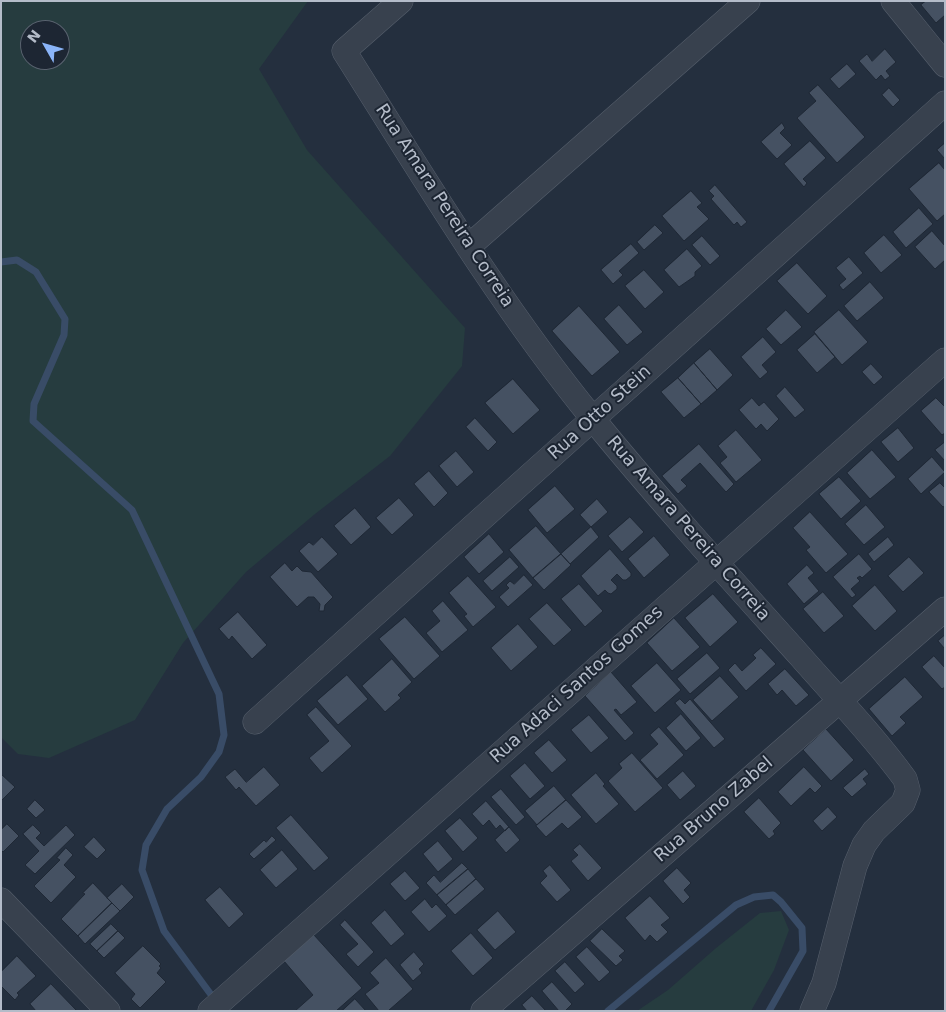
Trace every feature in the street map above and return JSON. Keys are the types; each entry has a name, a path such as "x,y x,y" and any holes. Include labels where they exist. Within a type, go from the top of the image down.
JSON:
{"street":[{"name":"Rua Amara Pereira Correia","path":"401,1 344,52 468,247 537,346 593,419 905,778 908,790 903,803 874,831 864,845 855,866 824,983 812,1011"},
{"path":"468,247 748,1"},
{"path":"892,1 945,65"},
{"name":"Rua Otto Stein","path":"255,722 945,103"},
{"name":"Rua Adaci Santos Gomes","path":"210,1011 945,360"},
{"name":"Rua Bruno Zabel","path":"483,1011 945,608"},
{"path":"1,900 108,1011"}],"green space":[{"path":"1,1 308,1 259,69 307,150 465,328 462,366 390,456 315,514 246,572 183,643 135,720 49,758 18,754 1,737"},
{"path":"781,911 789,930 774,970 751,1011 637,1011 668,990 760,913"}],"building":[{"path":"926,1 945,1 945,15 936,23 921,5"},
{"path":"885,49 896,62 886,71 890,76 885,80 881,75 876,80 859,61 867,54 872,61"},
{"path":"847,64 856,74 839,89 830,79"},
{"path":"818,85 865,137 837,163 797,118 816,101 809,93"},
{"path":"889,88 900,100 893,107 882,95"},
{"path":"782,123 785,128 780,133 792,145 777,159 761,142"},
{"path":"810,141 826,158 803,179 807,183 804,187 784,164"},
{"path":"945,143 945,159 937,150"},
{"path":"939,163 945,170 945,214 937,221 909,189"},
{"path":"715,185 747,222 741,227 737,222 734,225 711,199 714,196 709,191"},
{"path":"691,191 702,203 697,207 709,219 684,241 662,216"},
{"path":"919,208 933,224 906,248 893,232"},
{"path":"655,225 663,233 644,250 637,242"},
{"path":"932,231 945,246 945,260 935,269 915,247"},
{"path":"884,235 902,255 881,273 864,253"},
{"path":"702,236 720,256 710,265 692,245"},
{"path":"631,244 639,253 619,271 623,275 613,284 601,270"},
{"path":"687,249 702,266 695,272 695,276 679,287 664,270"},
{"path":"849,257 863,273 843,290 839,285 846,279 836,268"},
{"path":"797,263 827,296 808,314 777,281"},
{"path":"644,270 664,292 645,309 625,286"},
{"path":"870,282 884,298 857,321 844,306"},
{"path":"619,305 643,332 627,345 604,319"},
{"path":"579,306 620,352 592,376 552,331"},
{"path":"786,310 802,327 781,345 766,329"},
{"path":"839,310 868,342 842,365 814,332"},
{"path":"815,334 835,357 817,373 797,350"},
{"path":"763,337 776,352 762,365 768,372 760,379 741,357"},
{"path":"710,349 733,375 717,390 694,363"},
{"path":"694,363 717,390 701,404 678,378"},
{"path":"871,364 883,377 874,385 862,372"},
{"path":"678,378 701,404 684,418 661,392"},
{"path":"513,379 540,410 513,434 485,403"},
{"path":"785,387 805,410 795,418 776,396"},
{"path":"752,398 759,406 764,402 779,419 767,431 761,424 756,429 739,410"},
{"path":"936,398 945,407 945,433 942,435 921,411"},
{"path":"475,418 497,442 488,451 466,427"},
{"path":"898,428 914,448 898,462 881,442"},
{"path":"736,430 762,460 736,482 720,463 727,457 718,446"},
{"path":"945,442 945,461 935,450"},
{"path":"699,444 734,484 726,492 700,463 681,480 687,486 678,494 662,476"},
{"path":"872,450 896,477 870,499 847,473"},
{"path":"456,451 474,472 457,487 439,466"},
{"path":"932,457 945,472 921,494 908,479"},
{"path":"429,471 448,493 434,507 414,484"},
{"path":"839,477 861,501 841,519 819,494"},
{"path":"940,483 945,488 945,506 943,507 929,492"},
{"path":"555,486 575,509 547,533 528,510"},
{"path":"399,498 414,515 392,535 376,518"},
{"path":"597,499 608,512 591,527 580,515"},
{"path":"866,505 885,527 864,545 845,524"},
{"path":"355,508 371,527 351,545 334,526"},
{"path":"810,512 848,554 826,573 806,550 810,547 793,528"},
{"path":"630,517 644,532 622,552 608,536"},
{"path":"536,526 561,554 533,578 509,550"},
{"path":"591,527 599,537 570,564 561,554"},
{"path":"489,534 504,552 479,574 464,557"},
{"path":"654,536 670,555 644,578 628,559"},
{"path":"322,537 338,554 318,572 299,551 309,542 313,545"},
{"path":"888,537 894,545 874,562 868,554"},
{"path":"610,549 631,573 631,576 623,580 617,574 611,580 617,586 617,589 611,594 605,590 598,596 581,576"},
{"path":"561,554 571,565 544,590 533,578"},
{"path":"859,554 872,569 862,578 860,576 857,578 860,581 851,589 856,595 852,598 833,577"},
{"path":"510,557 519,567 492,591 483,581"},
{"path":"909,557 924,573 903,592 888,576"},
{"path":"285,563 292,571 297,566 302,571 311,572 333,597 325,605 324,611 319,611 320,604 314,597 308,597 297,607 270,577"},
{"path":"807,565 814,573 808,578 819,591 804,604 787,584"},
{"path":"524,575 533,585 508,607 499,597 509,588 506,585 510,581 514,584"},
{"path":"468,576 496,607 473,627 464,616 467,614 449,593"},
{"path":"579,584 603,611 585,627 561,599"},
{"path":"875,585 897,611 875,631 852,606"},
{"path":"823,592 844,616 824,633 803,609"},
{"path":"713,594 738,622 710,647 685,618"},
{"path":"443,601 468,630 442,652 426,633 440,621 432,611"},
{"path":"547,603 572,630 554,646 529,619"},
{"path":"238,612 267,645 252,659 232,636 229,640 219,629"},
{"path":"405,617 440,656 414,679 379,639"},
{"path":"674,618 700,647 672,671 647,643"},
{"path":"518,624 538,647 511,671 491,648"},
{"path":"945,635 945,649 938,641"},
{"path":"761,648 776,664 746,691 728,670 735,663 742,671 756,658 753,655"},
{"path":"707,653 720,668 690,694 677,679"},
{"path":"934,656 945,668 945,687 942,689 922,667"},
{"path":"392,659 412,682 398,695 401,698 385,712 362,686"},
{"path":"657,663 681,690 655,713 631,686"},
{"path":"785,669 809,695 796,706 782,690 777,695 768,684"},
{"path":"611,672 637,702 621,715 616,709 614,710 634,733 625,741 585,696"},
{"path":"347,675 368,699 338,725 317,701"},
{"path":"720,676 739,697 712,721 693,700"},
{"path":"905,677 923,697 900,717 906,723 892,736 869,709"},
{"path":"680,699 685,704 690,699 725,739 714,748 675,703"},
{"path":"316,707 352,746 322,773 309,758 329,741 307,715"},
{"path":"681,714 701,738 686,751 666,728"},
{"path":"589,715 609,738 591,753 571,730"},
{"path":"659,727 684,755 657,779 640,760 658,744 650,735"},
{"path":"826,729 854,760 831,781 803,750"},
{"path":"549,740 567,760 552,773 534,753"},
{"path":"632,753 663,788 635,812 608,781 622,768 619,764"},
{"path":"525,763 545,786 530,799 510,776"},
{"path":"264,767 280,785 256,806 239,787 236,790 225,777 235,769 246,782"},
{"path":"804,767 822,786 815,793 810,788 791,806 778,792"},
{"path":"865,769 869,774 863,779 867,784 852,797 843,788"},
{"path":"683,771 696,786 680,800 667,785"},
{"path":"596,773 605,784 603,786 619,804 596,824 571,795"},
{"path":"1,774 15,787 1,801"},
{"path":"554,786 566,800 537,825 525,811"},
{"path":"501,789 525,817 516,825 491,797"},
{"path":"759,798 781,823 773,831 775,834 769,839 744,812"},
{"path":"35,800 45,810 36,818 27,809"},
{"path":"566,800 582,817 568,829 562,823 546,837 536,826"},
{"path":"486,801 509,827 505,831 500,825 496,829 489,820 483,826 472,814"},
{"path":"828,807 837,817 822,831 813,821"},
{"path":"291,815 329,858 314,871 276,828"},
{"path":"460,818 478,838 463,852 445,831"},
{"path":"7,824 19,836 3,852 1,850 1,830"},
{"path":"33,825 41,833 36,838 44,846 66,825 75,835 35,874 25,865 39,851 23,834"},
{"path":"509,827 520,840 506,853 495,840"},
{"path":"272,836 276,840 254,859 249,854 264,840 266,842"},
{"path":"94,837 106,850 97,859 84,847"},
{"path":"438,841 453,859 438,872 423,854"},
{"path":"580,844 602,868 588,881 571,861 578,855 573,850"},
{"path":"66,848 73,855 64,865 76,877 51,903 34,886 60,860 57,858"},
{"path":"282,850 298,869 276,888 260,870"},
{"path":"462,863 468,869 437,895 426,883 434,875 440,882"},
{"path":"550,865 571,890 557,902 540,883 547,876 543,871"},
{"path":"677,868 691,883 684,890 690,897 683,904 663,881"},
{"path":"468,869 476,879 446,905 437,895"},
{"path":"405,871 420,888 405,901 390,884"},
{"path":"476,879 485,889 455,915 446,905"},
{"path":"93,883 112,903 78,936 61,919"},
{"path":"122,884 134,897 120,911 107,898"},
{"path":"220,887 244,914 229,928 205,900"},
{"path":"650,896 670,918 661,925 668,932 657,942 650,935 645,941 625,918"},
{"path":"425,899 432,908 436,904 447,916 429,932 411,912"},
{"path":"112,903 120,911 85,944 78,936"},
{"path":"385,910 405,934 391,946 371,923"},
{"path":"498,911 516,932 495,950 477,930"},
{"path":"345,920 374,952 358,967 346,954 358,944 340,925"},
{"path":"111,924 118,931 97,951 90,944"},
{"path":"602,929 625,951 619,956 623,960 616,966 590,941"},
{"path":"118,931 125,938 104,958 97,951"},
{"path":"471,933 493,958 473,976 451,951"},
{"path":"314,935 362,988 336,1011 295,1011 313,995 284,961"},
{"path":"143,946 161,964 159,966 161,968 157,973 166,982 140,1008 131,999 135,994 115,973"},
{"path":"587,947 610,972 599,982 576,957"},
{"path":"414,952 424,964 419,969 422,973 413,981 400,965"},
{"path":"17,956 36,976 17,993 19,995 15,1000 1,986 1,972"},
{"path":"386,958 413,989 388,1011 379,1011 365,994 379,983 370,973"},
{"path":"565,962 585,984 575,993 555,971"},
{"path":"552,982 572,1004 565,1011 559,1011 542,991"},
{"path":"51,984 76,1011 36,1011 30,1004"},
{"path":"532,996 546,1011 527,1011 522,1005"},
{"path":"355,999 366,1011 342,1011"}],"waterway":[{"path":"1,262 17,260 36,272 65,319 64,335 34,404 33,421 132,510 219,694 224,735 219,752 201,777 167,809 146,845 142,870 164,931 215,1000"},
{"path":"608,1011 736,905 754,897 773,895 802,928 803,951 769,1011"}]}
